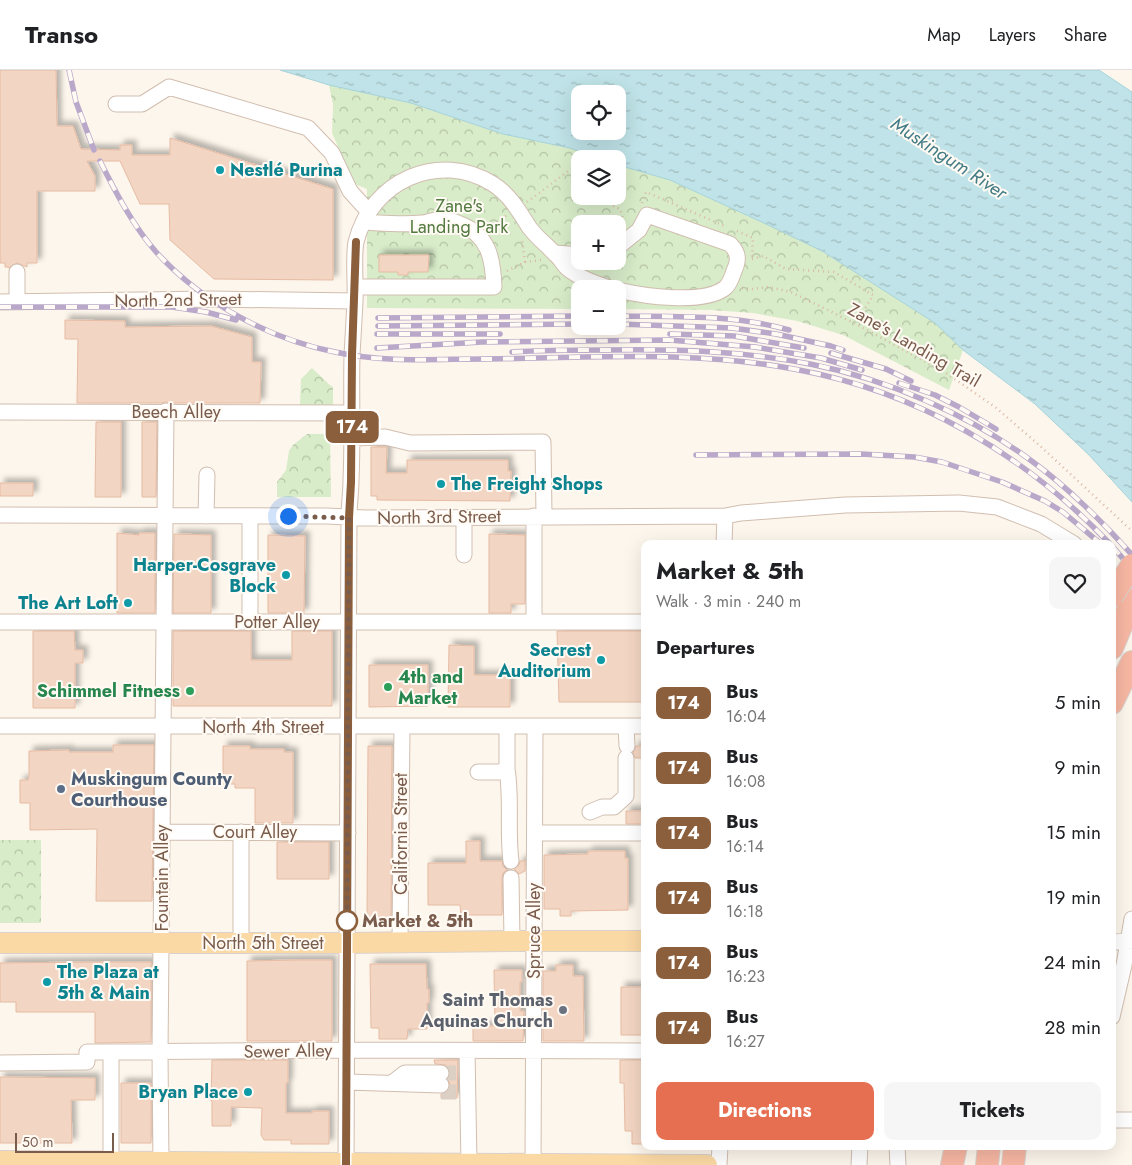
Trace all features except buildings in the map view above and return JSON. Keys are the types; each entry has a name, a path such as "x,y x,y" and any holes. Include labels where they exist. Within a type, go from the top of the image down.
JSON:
{"highway":[{"path":"1116,590 1132,566"},
{"path":"1116,639 1132,600"},
{"path":"1116,695 1132,662"},
{"path":"952,1165 955,1150"},
{"path":"987,1165 989,1150"},
{"path":"1013,1165 1014,1150"}],"main road":[{"name":"North 5th Street","path":"0,943 348,943 641,940"},
{"path":"0,1161 707,1165"}],"street":[{"path":"116,104 142,104 169,87 308,128 332,153 350,191 366,217"},
{"path":"346,1164 349,518 356,242 366,217 384,193 404,179 428,172 461,172 473,175 494,185 517,207 539,240 555,253 567,268 588,280"},
{"path":"626,241 639,230 648,215 730,244 736,250 738,260 730,282 720,291 711,294 684,298 654,298 626,292"},
{"path":"366,217 422,223 438,220 455,222 479,234 486,247 493,273"},
{"path":"555,253 571,254"},
{"path":"17,272 18,302"},
{"name":"North 2nd Street","path":"0,302 210,299 494,288 493,273"},
{"name":"Fountain Alley","path":"161,1163 160,1053 166,411"},
{"name":"Beech Alley","path":"0,412 352,413"},
{"path":"352,438 385,437 410,443 543,442 534,622"},
{"path":"206,516 207,475"},
{"name":"North 3rd Street","path":"0,515 349,518 724,516 845,505 959,503 996,507 1040,524 1067,540"},
{"path":"250,516 250,622"},
{"path":"724,516 724,540"},
{"path":"464,517 464,555"},
{"path":"1116,579 1132,595"},
{"name":"Potter Alley","path":"0,622 641,622"},
{"name":"North 4th Street","path":"0,726 641,726"},
{"name":"California Street","path":"400,942 402,726"},
{"path":"590,812 602,807 614,807 626,796 626,726"},
{"path":"507,727 509,843 512,861"},
{"name":"Spruce Alley","path":"533,1165 535,727"},
{"path":"478,772 500,772 507,769"},
{"name":"Court Alley","path":"163,832 348,833"},
{"path":"241,832 241,943"},
{"path":"535,833 641,832"},
{"path":"511,878 512,940"},
{"path":"1116,1000 1130,941 1132,920"},
{"path":"1116,942 1130,941"},
{"name":"Sewer Alley","path":"0,1063 87,1062 87,1052 160,1053 347,1050 641,1051"},
{"path":"467,1051 462,1082 472,1164"},
{"path":"111,1052 111,1162"},
{"path":"347,1082 392,1083 405,1073 441,1082"},
{"path":"1116,1120 1132,1120"},
{"path":"720,1150 720,1165"},
{"path":"859,1165 860,1150"},
{"path":"897,1150 898,1165"}],"path":[{"path":"526,203 571,170"},
{"path":"611,205 620,209 627,230"},
{"path":"504,208 513,220"},
{"path":"479,234 509,214"},
{"path":"493,273 510,270 525,262 522,236"},
{"path":"752,259 763,256 786,269 834,272 844,277 873,296 856,324"},
{"name":"Zane's Landing Trail","path":"730,282 741,288 780,288 856,324 946,373 995,407 1132,531"}],"green space":[{"name":"Zane's Landing Park","path":"329,85 411,103 503,134 575,150 571,150 571,205 626,205 626,167 670,180 822,251 935,323 963,350 949,390 843,335 797,321 753,313 711,310 626,309 626,280 571,280 571,309 367,308 367,189 353,181 332,133 333,105"},
{"path":"312,368 333,387 333,408 300,405 301,379"},
{"path":"307,434 330,434 331,497 277,497 277,482 286,470 289,451 293,445"},
{"path":"0,840 41,840 41,923 0,923"}],"water":[{"name":"Muskingum River","path":"280,70 1099,70 1132,92 1132,502 1089,455 1035,404 963,350 935,323 822,251 670,180 626,167 626,150 575,150 503,134 411,103 329,85"}],"tunnel":[{"path":"441,1073 457,1073"},
{"path":"441,1092 457,1092"}],"railway":[{"path":"69,70 76,102 94,150"},
{"path":"100,161 140,232 175,271 216,303 238,316 286,338 335,352 372,358 428,360 679,357 756,363 839,379 883,393 925,410 966,431 1005,455 1042,482 1106,540"},
{"path":"0,307 172,307 206,312 236,320"},
{"path":"378,318 571,316"},
{"path":"626,316 725,319 747,321 789,330"},
{"path":"378,326 571,324"},
{"path":"626,324 732,328 776,334 843,350"},
{"path":"377,334 500,334"},
{"path":"670,334 734,336 804,348"},
{"path":"377,348 482,342 669,340 755,347 821,358 862,370"},
{"path":"512,352 561,350 710,352 760,356 810,364 868,379 898,389 955,414 1008,445 1033,462 1072,494 1098,518 1132,555"},
{"path":"831,353 886,369 911,381"},
{"path":"899,383 935,395 996,429"},
{"path":"696,455 861,454 914,457 942,462 1002,482 1045,501 1063,512 1096,540"},
{"path":"1116,551 1132,569"}],"bus line":[{"name":"174","path":"346,1165 349,498 351,482 352,355 356,242"}],"place":[{"name":"Nestlé Purina","path":"220,170"},
{"name":"The Freight Shops","path":"441,484"},
{"name":"Harper-Cosgrave Block","path":"286,575"},
{"name":"The Art Loft","path":"128,603"},
{"name":"Secrest Auditorium","path":"601,660"},
{"name":"4th and Market","path":"388,687"},
{"name":"Schimmel Fitness","path":"190,691"},
{"name":"Muskingum County Courthouse","path":"61,789"},
{"name":"Market & 5th","path":"347,921"},
{"name":"The Plaza at 5th & Main","path":"47,982"},
{"name":"Saint Thomas Aquinas Church","path":"563,1010"},
{"name":"Bryan Place","path":"248,1092"}],"route":[{"path":"288,516 349,518 347,925 347,921"}]}
